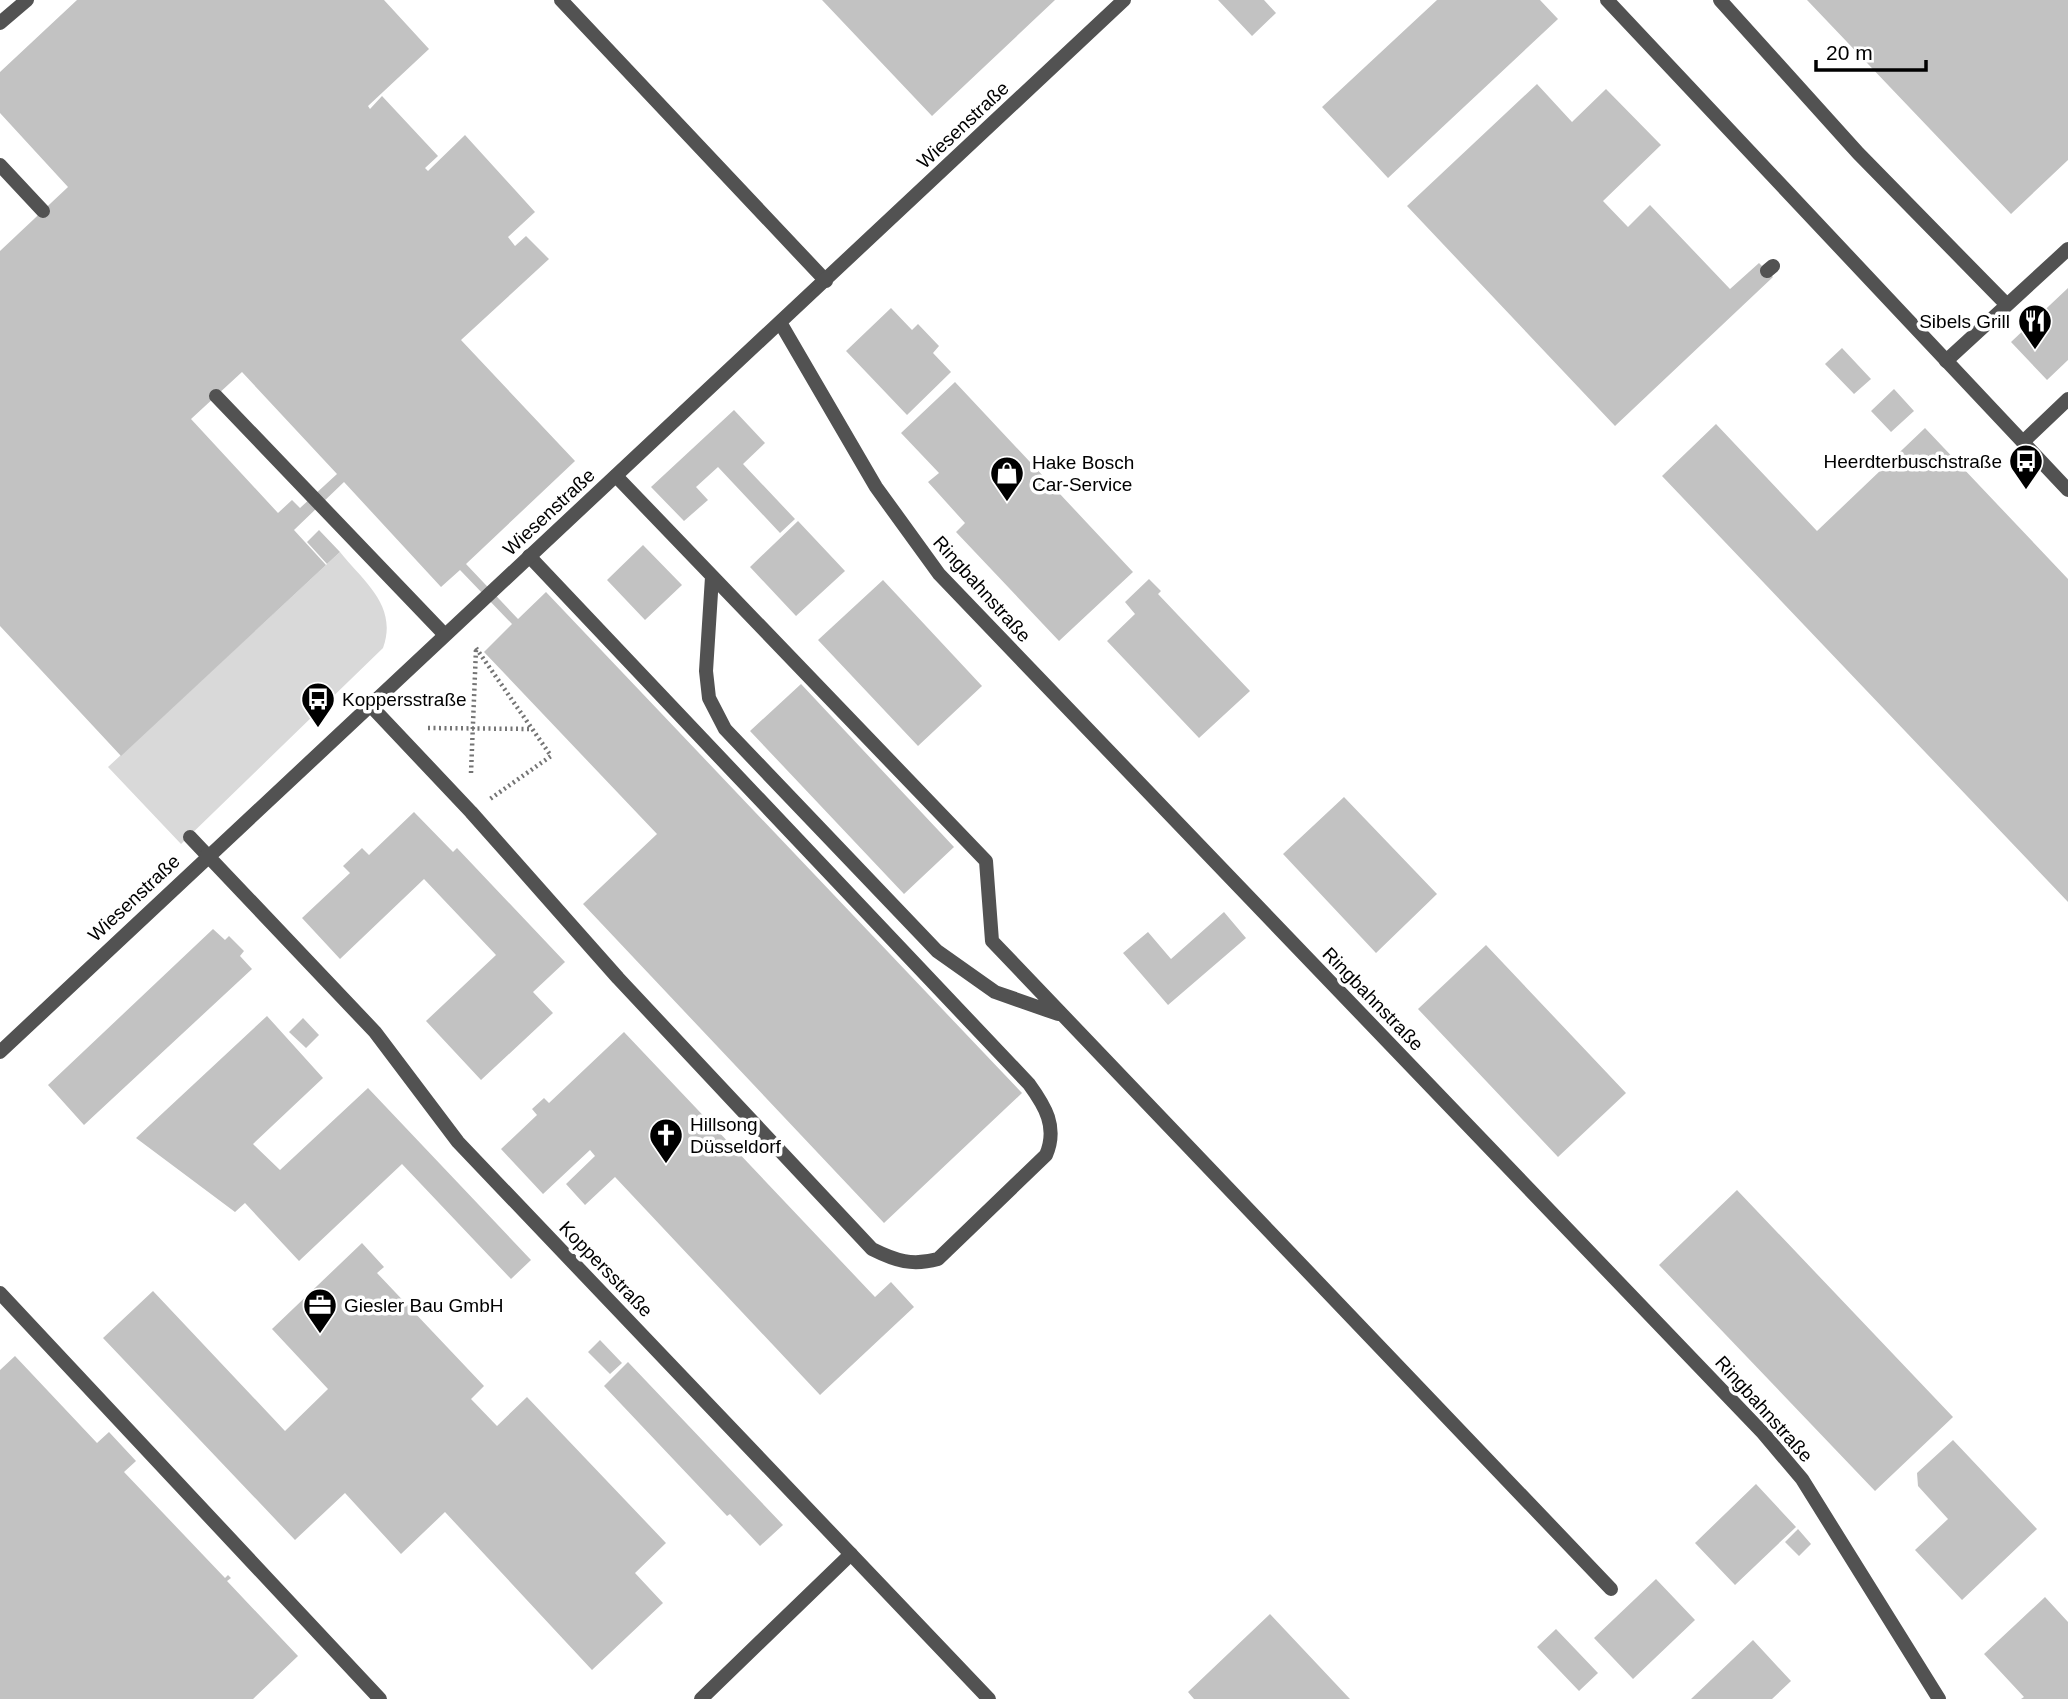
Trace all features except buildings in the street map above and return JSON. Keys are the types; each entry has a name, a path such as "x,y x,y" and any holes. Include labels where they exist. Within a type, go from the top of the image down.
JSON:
{"street":[{"path":"0,23 27,0"},
{"path":"561,0 826,281"},
{"name":"Wiesenstraße","path":"0,1052 207,855 781,324 1124,0"},
{"path":"1607,0 2068,490"},
{"path":"1720,0 1858,153 2007,306"},
{"path":"0,165 43,211"},
{"path":"1946,361 2068,249"},
{"name":"Ringbahnstraße","path":"781,324 876,487 939,574 1763,1433 1802,1479 1939,1699"},
{"path":"216,396 449,629"},
{"path":"2023,442 2068,399"},
{"path":"616,476 986,861 992,941 1611,1589"},
{"path":"369,704 471,812 618,978 872,1249 898,1262 920,1264 938,1259 1046,1155 1052,1142 1051,1125 1045,1105 1029,1084 529,556"},
{"path":"712,577 706,671 709,698 725,729 937,951 995,992 1062,1015"},
{"name":"Koppersstraße","path":"190,836 375,1032 458,1142 989,1699"},
{"path":"0,1293 380,1699"},
{"path":"701,1699 851,1554"}],"path":[{"path":"449,629 476,648 551,755 471,812"},
{"path":"471,812 471,728 476,648"},
{"path":"391,728 532,729"}],"shaded area":[{"path":"340,552 369,585 383,607 386,633 383,648 181,844 108,767"}],"place":[{"name":"Sibels Grill","path":"2035,351"},
{"name":"Heerdterbuschstraße","path":"2026,491"},
{"name":"Hake Bosch Car-Service","path":"1007,503"},
{"name":"Koppersstraße","path":"318,729"},
{"name":"Hillsong Düsseldorf","path":"666,1165"},
{"name":"Giesler Bau GmbH","path":"320,1335"}]}
